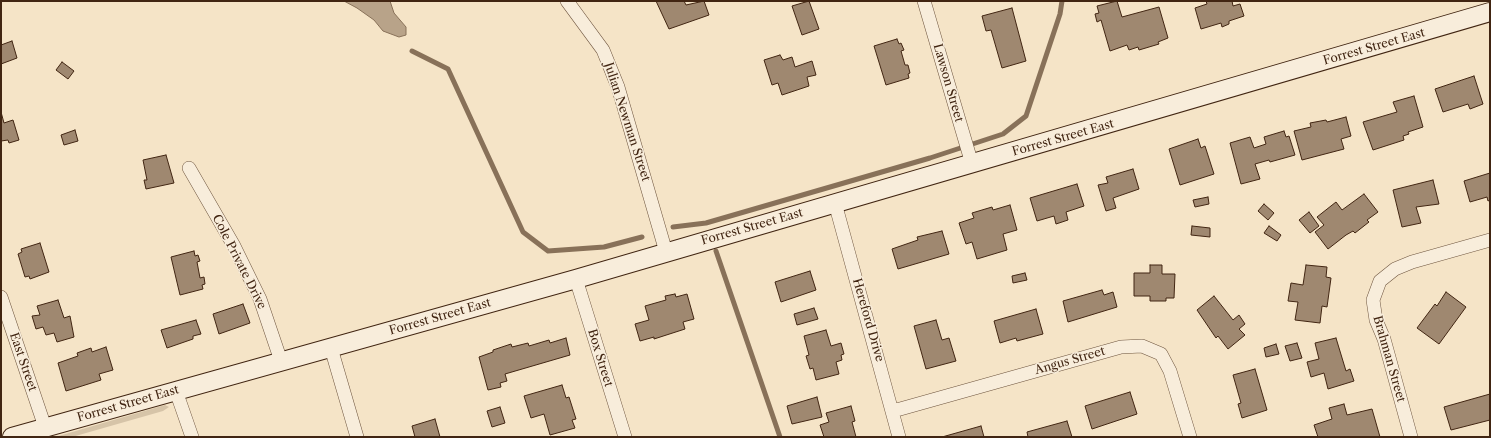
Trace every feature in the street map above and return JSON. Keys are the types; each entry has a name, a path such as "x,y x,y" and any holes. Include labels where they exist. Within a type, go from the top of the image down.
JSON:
{"main road":[{"name":"Forrest Street East","path":"12,437 576,279 1490,12"}],"street":[{"name":"Julian Newman Street","path":"567,1 603,50 618,87 666,252"},
{"name":"Lawson Street","path":"924,1 972,164"},
{"name":"Cole Private Drive","path":"189,168 234,246 260,299 281,361"},
{"name":"Hereford Drive","path":"835,203 899,437"},
{"name":"Brahman Street","path":"1411,437 1384,339 1376,320 1373,300 1380,281 1395,269 1412,262 1490,240"},
{"name":"Box Street","path":"576,279 625,437"},
{"name":"East Street","path":"1,297 45,427"},
{"name":"Angus Street","path":"893,411 1120,347 1142,346 1161,354 1167,365 1190,437"},
{"path":"331,348 357,437"},
{"path":"176,390 192,437"}],"shaded area":[{"path":"344,1 390,1 394,13 406,27 406,35 399,37 383,31 374,20"},
{"path":"165,405 169,407 163,411 72,437 55,437"}],"building":[{"path":"656,1 684,1 686,5 704,1 709,15 669,29"},
{"path":"809,1 819,29 802,35 792,6"},
{"path":"1117,1 1122,17 1159,7 1168,38 1158,42 1159,44 1139,50 1138,47 1129,50 1127,45 1110,51 1101,20 1097,22 1095,14 1099,13 1097,6"},
{"path":"1206,1 1232,1 1233,6 1240,4 1244,16 1229,21 1229,24 1222,27 1221,23 1201,29 1195,8 1207,4"},
{"path":"1012,8 1026,61 1002,68 991,30 986,31 982,16"},
{"path":"897,39 899,44 901,43 904,50 901,51 905,65 908,65 910,73 908,74 909,78 886,85 874,46"},
{"path":"12,41 17,58 1,64 1,45"},
{"path":"780,55 783,60 792,57 795,67 812,61 816,75 807,77 809,86 782,95 778,83 772,85 764,60"},
{"path":"62,62 74,71 68,79 56,70"},
{"path":"1474,76 1483,104 1470,109 1468,104 1443,112 1435,89"},
{"path":"1414,96 1423,127 1408,132 1409,134 1403,136 1404,140 1373,150 1363,122 1397,112 1393,102"},
{"path":"1,112 4,123 13,120 19,140 9,143 8,140 1,141"},
{"path":"1346,117 1351,136 1341,139 1344,149 1302,160 1294,131 1311,127 1310,123 1326,120 1327,122"},
{"path":"75,130 78,141 64,145 61,135"},
{"path":"1284,131 1286,137 1289,136 1295,155 1270,162 1269,160 1255,164 1260,179 1241,184 1230,143 1250,137 1254,148 1266,144 1264,137"},
{"path":"1198,139 1201,148 1205,146 1214,174 1180,185 1169,149"},
{"path":"166,155 174,183 146,189 144,180 147,180 143,160"},
{"path":"1133,169 1139,189 1113,198 1116,208 1106,211 1098,185 1108,183 1106,177"},
{"path":"1490,173 1490,200 1488,201 1487,197 1470,202 1464,181"},
{"path":"1433,180 1439,204 1416,207 1421,223 1402,227 1393,190"},
{"path":"1077,184 1084,206 1066,212 1068,220 1056,224 1054,216 1037,221 1030,198"},
{"path":"1364,194 1378,212 1367,220 1369,222 1355,233 1353,231 1346,235 1328,249 1315,232 1324,225 1317,217 1336,202 1342,210"},
{"path":"1208,197 1209,204 1195,207 1193,200"},
{"path":"1264,204 1274,213 1268,220 1258,211"},
{"path":"1010,205 1017,230 1003,234 1007,250 977,259 972,242 966,244 959,223 974,218 972,213 992,207 993,210"},
{"path":"1309,212 1319,226 1310,233 1299,220"},
{"path":"1192,226 1210,228 1210,237 1191,235"},
{"path":"1269,226 1281,235 1277,241 1264,233"},
{"path":"942,231 949,254 898,269 892,249 918,240 917,237"},
{"path":"40,243 49,272 30,279 29,276 25,277 18,254 22,252 21,249"},
{"path":"194,251 195,256 198,255 200,261 197,262 200,278 204,277 205,284 202,285 203,289 180,295 171,257"},
{"path":"1150,265 1162,265 1162,274 1175,274 1174,298 1166,298 1166,301 1150,301 1150,296 1134,296 1134,273 1150,273"},
{"path":"1306,265 1327,267 1326,277 1331,278 1327,307 1322,306 1320,323 1295,320 1298,302 1288,301 1291,283 1303,285"},
{"path":"810,271 816,290 781,302 775,282"},
{"path":"1025,273 1027,280 1013,283 1012,276"},
{"path":"1102,290 1104,295 1113,292 1117,307 1068,322 1063,301"},
{"path":"1446,292 1466,307 1439,344 1417,328 1435,304 1437,306"},
{"path":"675,294 676,297 687,294 694,319 683,322 685,329 654,339 654,337 640,341 635,324 649,320 645,306 666,300 665,296"},
{"path":"1214,296 1233,320 1239,315 1245,324 1239,329 1245,335 1228,349 1218,336 1216,338 1197,310"},
{"path":"58,300 64,318 70,316 74,337 57,342 54,333 46,335 43,327 36,329 32,316 40,315 37,306"},
{"path":"243,304 250,323 219,334 213,314"},
{"path":"814,308 818,319 797,325 794,314"},
{"path":"1036,309 1043,334 1017,341 1016,338 1000,343 994,321"},
{"path":"196,320 201,334 193,336 193,339 167,348 161,330"},
{"path":"936,320 942,340 949,338 956,361 926,369 914,326"},
{"path":"826,330 831,346 841,343 844,354 841,355 842,360 836,362 839,374 816,380 813,368 810,369 806,356 809,355 804,336"},
{"path":"566,338 570,355 505,374 507,381 500,383 501,387 488,390 479,357 493,352 493,350 511,344 512,347 528,343 529,346 549,340 550,343"},
{"path":"1336,338 1346,371 1350,369 1354,381 1328,389 1324,373 1311,377 1307,362 1319,359 1315,343"},
{"path":"1297,343 1302,358 1290,361 1285,346"},
{"path":"1276,344 1279,354 1266,357 1264,348"},
{"path":"106,347 113,370 99,374 101,380 66,391 58,363 78,356 77,353 91,348 92,352"},
{"path":"1255,369 1267,410 1242,418 1238,404 1241,403 1233,375"},
{"path":"562,385 566,398 569,397 576,419 572,420 575,428 550,435 544,414 531,418 524,396"},
{"path":"1130,392 1137,414 1092,429 1085,406"},
{"path":"1490,394 1490,420 1451,430 1444,407"},
{"path":"817,397 822,417 792,424 787,406"},
{"path":"1344,404 1347,415 1372,409 1380,437 1318,437 1314,425 1332,419 1329,408"},
{"path":"851,406 855,421 852,422 856,437 824,437 820,425 829,422 826,413"},
{"path":"500,407 505,423 492,427 487,411"},
{"path":"435,419 440,437 415,437 412,426"},
{"path":"1067,421 1072,437 1028,437 1027,432"},
{"path":"981,426 984,437 942,437"}],"waterway":[{"path":"673,227 706,223 930,158 1003,134 1026,116 1060,14 1062,1"},
{"path":"412,51 448,69 523,232 548,251 604,247 642,237"},
{"path":"716,251 780,437"}]}
